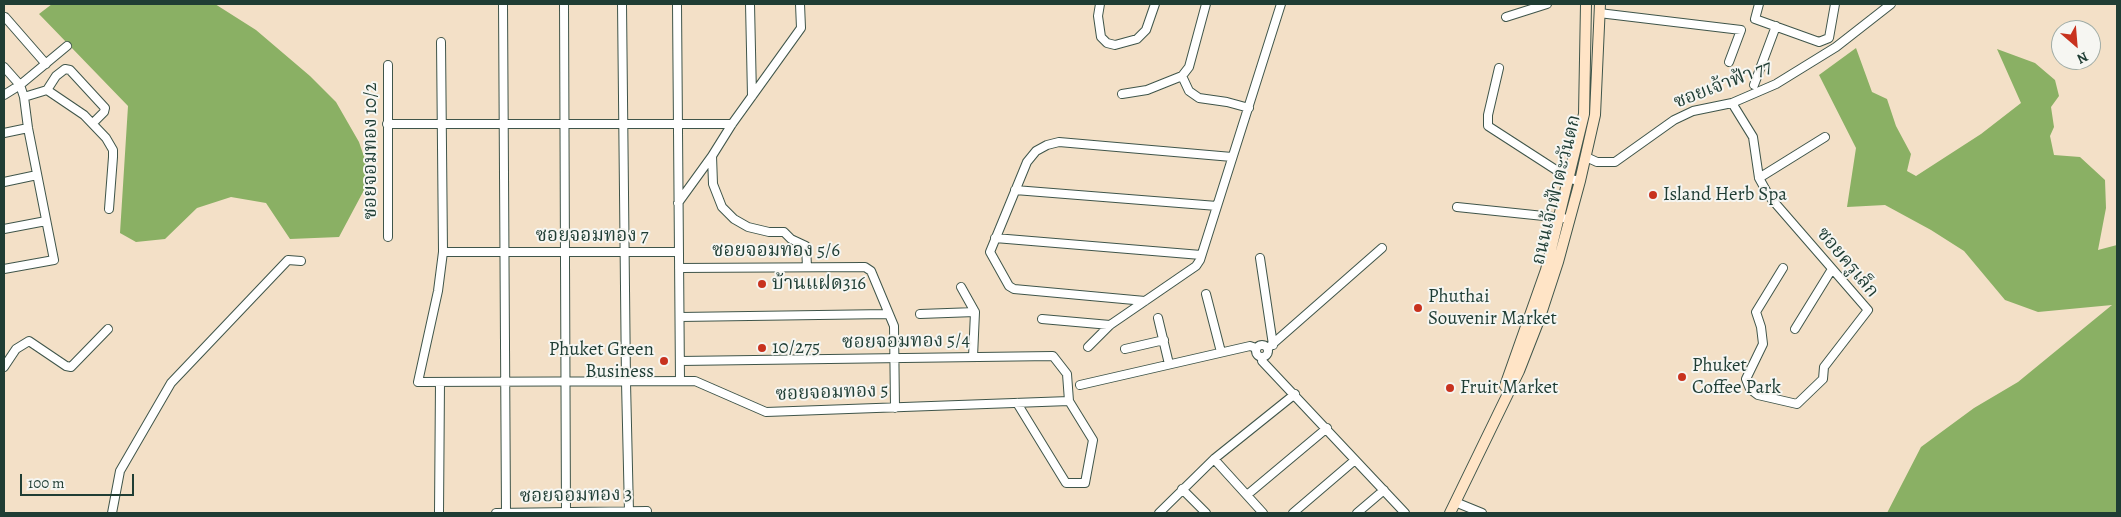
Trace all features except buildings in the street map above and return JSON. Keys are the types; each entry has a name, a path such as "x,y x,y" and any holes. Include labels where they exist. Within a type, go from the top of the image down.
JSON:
{"main road":[{"name":"ถนนเจ้าฟ้าตะวันตก","path":"1450,513 1519,370 1539,320 1575,180 1584,114 1586,4"},
{"name":"ถนนเจ้าฟ้าตะวันตก","path":"1575,180 1586,158 1595,115 1600,9"},
{"name":"ถนนเจ้าฟ้าตะวันตก","path":"1443,513 1506,383 1565,219"}],"street":[{"path":"503,4 506,513"},
{"path":"564,4 566,513"},
{"path":"622,4 629,512"},
{"path":"677,4 680,381"},
{"path":"750,4 752,96"},
{"path":"678,203 801,28 800,4"},
{"path":"1100,4 1098,22 1101,37 1107,42 1116,45 1137,39 1146,30 1155,4"},
{"path":"1122,94 1147,90 1182,76 1189,67 1206,4"},
{"path":"1088,347 1110,326 1196,266 1202,255 1216,206 1282,4"},
{"path":"1506,17 1547,4"},
{"path":"1759,4 1755,19 1820,42 1829,38 1835,4"},
{"name":"ซอยเจ้าฟ้า 77","path":"1586,158 1598,162 1616,162 1674,120 1693,111 1732,102 1776,84 1836,48 1891,4"},
{"path":"1600,9 1741,30 1729,62"},
{"path":"4,18 46,64"},
{"path":"1754,85 1776,26"},
{"path":"441,42 443,252"},
{"path":"4,95 20,85 67,46"},
{"name":"ซอยจอมทอง 10/2","path":"388,65 388,237"},
{"path":"4,67 20,85 24,97 28,128 54,260 4,269"},
{"path":"1499,68 1488,115 1488,126 1575,180"},
{"path":"24,97 47,90 56,76 65,69 70,70 105,108 93,123"},
{"path":"1182,76 1189,91 1199,98 1210,102 1227,102 1249,108"},
{"path":"47,90 93,123 113,150 109,210"},
{"name":"ซอยครูเล็ก","path":"1732,102 1753,137 1760,178 1769,196 1868,310 1824,367 1823,379 1797,404 1758,395 1750,389 1746,379 1763,344 1761,327 1756,312 1783,268"},
{"path":"387,124 732,124"},
{"path":"4,133 28,128"},
{"path":"1760,178 1825,137"},
{"path":"1145,301 1014,289 1008,286 999,273 990,252 1028,162 1036,151 1047,145 1059,142 1232,158"},
{"path":"712,156 713,184 722,207 734,219 748,227 769,232 784,232 791,239 806,246 807,267"},
{"path":"4,182 37,175"},
{"path":"1015,190 1216,206"},
{"path":"1457,207 1565,219"},
{"path":"4,229 46,221"},
{"path":"995,238 1202,255"},
{"path":"1271,346 1382,248"},
{"name":"ซอยจอมทอง 7","path":"443,252 505,254 679,252"},
{"name":"ซอยจอมทอง 5","path":"443,252 438,291 418,382 695,381 766,412 1069,402"},
{"path":"1260,258 1271,346 1268,354 1262,357"},
{"path":"112,513 120,471 171,383 288,260 301,261"},
{"name":"ซอยจอมทอง 5/6","path":"679,268 865,267 871,271 888,314"},
{"path":"1796,330 1832,269"},
{"path":"961,287 976,312 973,358"},
{"path":"1206,294 1221,352"},
{"path":"920,314 976,312"},
{"path":"680,316 888,314 894,326 894,408"},
{"path":"1158,318 1169,364"},
{"path":"1042,319 1110,326"},
{"path":"4,367 16,349 30,341 66,366 71,367 108,329"},
{"path":"1125,349 1164,340"},
{"path":"1256,348 1262,344 1271,346"},
{"path":"1080,385 1221,352 1250,346 1256,348"},
{"path":"1256,348 1257,355 1262,357 1262,361 1405,513"},
{"name":"ซอยจอมทอง 5/4","path":"680,361 1053,356 1067,374 1069,402"},
{"path":"439,513 440,382"},
{"path":"1159,513 1214,460 1295,394"},
{"path":"1017,403 1066,483 1085,483 1093,440 1069,402"},
{"path":"1247,495 1327,428"},
{"path":"1214,460 1263,513"},
{"path":"1294,513 1356,460"},
{"path":"1182,489 1206,513"},
{"path":"1357,513 1384,490"},
{"path":"1455,502 1482,513"},
{"name":"ซอยจอมทอง 3","path":"496,513 646,512"}],"green space":[{"path":"52,4 215,4 256,30 310,76 336,102 359,142 371,177 339,237 290,239 266,203 231,197 197,208 165,239 136,242 120,233 128,106 39,14"},
{"path":"1856,48 1872,92 1887,99 1896,126 1911,154 1907,171 1916,176 1981,134 2021,103 1997,49 2035,63 2055,80 2059,96 2051,107 2054,127 2050,136 2054,155 2080,157 2105,180 2106,208 2098,250 2117,245 2117,513 1887,513 1921,447 1974,408 2018,382 2112,305 2038,312 2005,300 1964,251 1931,230 1885,205 1847,207 1856,148 1819,75"}],"place":[{"name":"Island Herb Spa","path":"1653,195"},
{"name":"บ้านแฝด316","path":"762,284"},
{"name":"Phuthai Souvenir Market","path":"1418,308"},
{"name":"10/275","path":"762,348"},
{"name":"Phuket Green Business","path":"664,361"},
{"name":"Phuket Coffee Park","path":"1682,377"},
{"name":"Fruit Market","path":"1450,388"}]}
